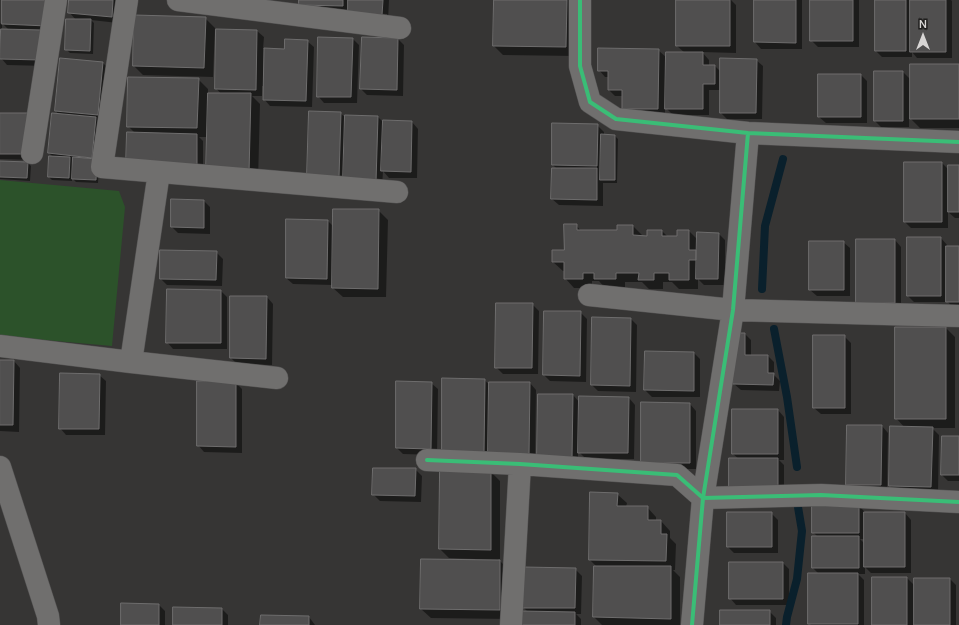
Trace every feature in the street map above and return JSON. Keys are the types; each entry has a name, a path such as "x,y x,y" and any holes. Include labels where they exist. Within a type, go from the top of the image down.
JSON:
{"street":[{"path":"32,153 56,0"},
{"path":"127,0 102,167 397,192"},
{"path":"178,0 400,28"},
{"path":"580,0 580,66 590,102 616,119 748,133 959,142"},
{"path":"692,625 703,498 732,310 748,133"},
{"path":"131,362 159,172"},
{"path":"589,295 732,310 959,316"},
{"path":"0,346 277,378"},
{"path":"427,460 520,464 677,475 703,498 821,495 959,502"},
{"path":"511,625 520,464"},
{"path":"0,467 48,616 49,625"}],"green space":[{"path":"0,180 119,191 125,207 112,346 0,336"}],"building":[{"path":"2,0 47,0 47,26 2,24"},
{"path":"69,0 113,0 112,17 68,13"},
{"path":"299,0 343,0 343,6 299,5"},
{"path":"348,0 383,0 382,15 348,14"},
{"path":"494,0 567,0 566,47 493,46"},
{"path":"676,0 730,0 730,46 676,46"},
{"path":"754,0 796,0 796,43 754,42"},
{"path":"810,0 853,0 853,41 810,41"},
{"path":"875,0 906,0 906,51 875,51"},
{"path":"910,0 946,0 946,52 910,52"},
{"path":"134,15 206,17 204,68 133,66"},
{"path":"66,19 91,19 90,51 65,50"},
{"path":"1,29 42,30 41,60 0,59"},
{"path":"216,29 257,30 256,90 215,89"},
{"path":"318,37 353,38 351,97 317,97"},
{"path":"362,37 398,38 397,90 360,89"},
{"path":"285,39 308,40 306,101 263,100 264,48 284,49"},
{"path":"598,48 659,49 658,109 622,109 622,90 608,90 608,71 598,71"},
{"path":"666,52 703,52 703,65 715,65 715,84 703,84 703,109 665,109"},
{"path":"60,58 103,62 98,115 55,111"},
{"path":"720,58 757,59 756,113 720,113"},
{"path":"910,64 959,64 959,119 910,119"},
{"path":"874,71 903,71 903,121 874,121"},
{"path":"818,74 861,74 861,117 818,117"},
{"path":"128,77 199,78 197,128 127,127"},
{"path":"208,93 251,93 249,173 206,172"},
{"path":"309,111 341,112 339,177 307,176"},
{"path":"0,113 28,113 26,154 0,154"},
{"path":"52,113 96,117 92,158 48,153"},
{"path":"345,115 378,116 376,182 343,181"},
{"path":"383,120 412,121 411,172 381,171"},
{"path":"552,123 598,124 597,166 552,165"},
{"path":"127,132 197,134 197,167 126,165"},
{"path":"601,134 615,135 615,180 600,180"},
{"path":"49,156 70,157 69,178 48,177"},
{"path":"73,157 97,159 96,180 72,179"},
{"path":"0,161 28,162 27,178 0,177"},
{"path":"904,162 942,162 942,222 904,222"},
{"path":"948,165 959,165 959,212 948,212"},
{"path":"552,168 597,168 597,200 551,199"},
{"path":"171,199 204,200 204,228 171,227"},
{"path":"333,209 379,209 378,289 332,288"},
{"path":"286,219 328,220 327,279 286,278"},
{"path":"564,224 577,224 577,230 617,230 617,225 633,225 633,235 647,236 647,230 662,230 662,236 677,236 677,230 689,230 689,250 696,250 696,260 689,260 689,280 669,280 669,273 654,273 654,280 638,280 639,273 616,273 616,279 594,279 594,273 583,273 583,279 564,279 564,262 552,262 552,250 564,250"},
{"path":"697,232 719,233 718,279 696,279"},
{"path":"907,237 941,237 941,296 907,296"},
{"path":"856,239 895,239 895,303 856,303"},
{"path":"809,241 844,241 844,290 809,290"},
{"path":"946,246 959,246 959,302 946,302"},
{"path":"160,250 217,251 216,280 160,279"},
{"path":"167,289 221,290 221,343 166,343"},
{"path":"230,296 267,296 266,359 230,358"},
{"path":"496,303 533,303 532,368 495,368"},
{"path":"544,311 581,311 580,376 543,375"},
{"path":"592,317 631,318 630,386 591,385"},
{"path":"895,327 946,327 946,419 895,419"},
{"path":"734,333 745,333 745,355 768,355 768,373 774,373 773,385 733,384"},
{"path":"813,335 845,335 845,408 813,408"},
{"path":"645,351 694,352 694,391 644,390"},
{"path":"0,360 14,360 13,425 0,425"},
{"path":"60,373 100,374 99,429 59,429"},
{"path":"442,378 485,379 484,453 442,453"},
{"path":"197,381 236,382 236,447 197,446"},
{"path":"396,381 432,382 431,449 396,448"},
{"path":"489,382 530,382 529,455 488,454"},
{"path":"538,394 573,394 572,459 537,458"},
{"path":"579,396 629,397 628,453 578,453"},
{"path":"641,402 690,403 690,463 641,463"},
{"path":"732,409 778,409 778,454 732,454"},
{"path":"847,425 882,425 881,485 846,485"},
{"path":"890,426 933,427 931,487 889,486"},
{"path":"942,436 959,436 959,475 941,475"},
{"path":"729,458 778,458 778,492 729,492"},
{"path":"373,468 416,468 415,496 372,495"},
{"path":"440,470 491,471 491,550 439,549"},
{"path":"590,492 618,493 617,506 648,506 648,520 661,520 661,534 667,534 666,561 589,560"},
{"path":"812,505 859,505 859,533 812,533"},
{"path":"727,512 772,512 772,547 727,547"},
{"path":"864,512 905,512 905,567 864,567"},
{"path":"812,536 859,536 859,568 812,568"},
{"path":"421,559 500,560 500,610 420,609"},
{"path":"729,562 783,562 783,599 729,599"},
{"path":"594,566 671,566 671,619 593,617"},
{"path":"523,567 576,568 575,608 522,608"},
{"path":"808,573 858,573 858,624 808,624"},
{"path":"872,577 907,577 907,625 872,625"},
{"path":"914,578 950,578 950,625 914,625"},
{"path":"121,603 159,604 159,625 121,625"},
{"path":"173,607 222,608 222,625 173,625"},
{"path":"720,610 770,610 770,625 720,625"},
{"path":"520,611 575,612 575,625 519,625"},
{"path":"261,615 309,616 309,625 260,625"}],"waterway":[{"path":"762,289 765,226 783,159"},
{"path":"774,329 787,397 797,467"},
{"path":"786,625 797,579 802,531 798,507"}],"cycle path":[{"path":"580,0 580,66 590,102 616,119 748,133 959,142"},
{"path":"692,625 703,498 733,310 748,133"},
{"path":"427,460 520,464 677,475 703,498 821,495 959,502"}]}
